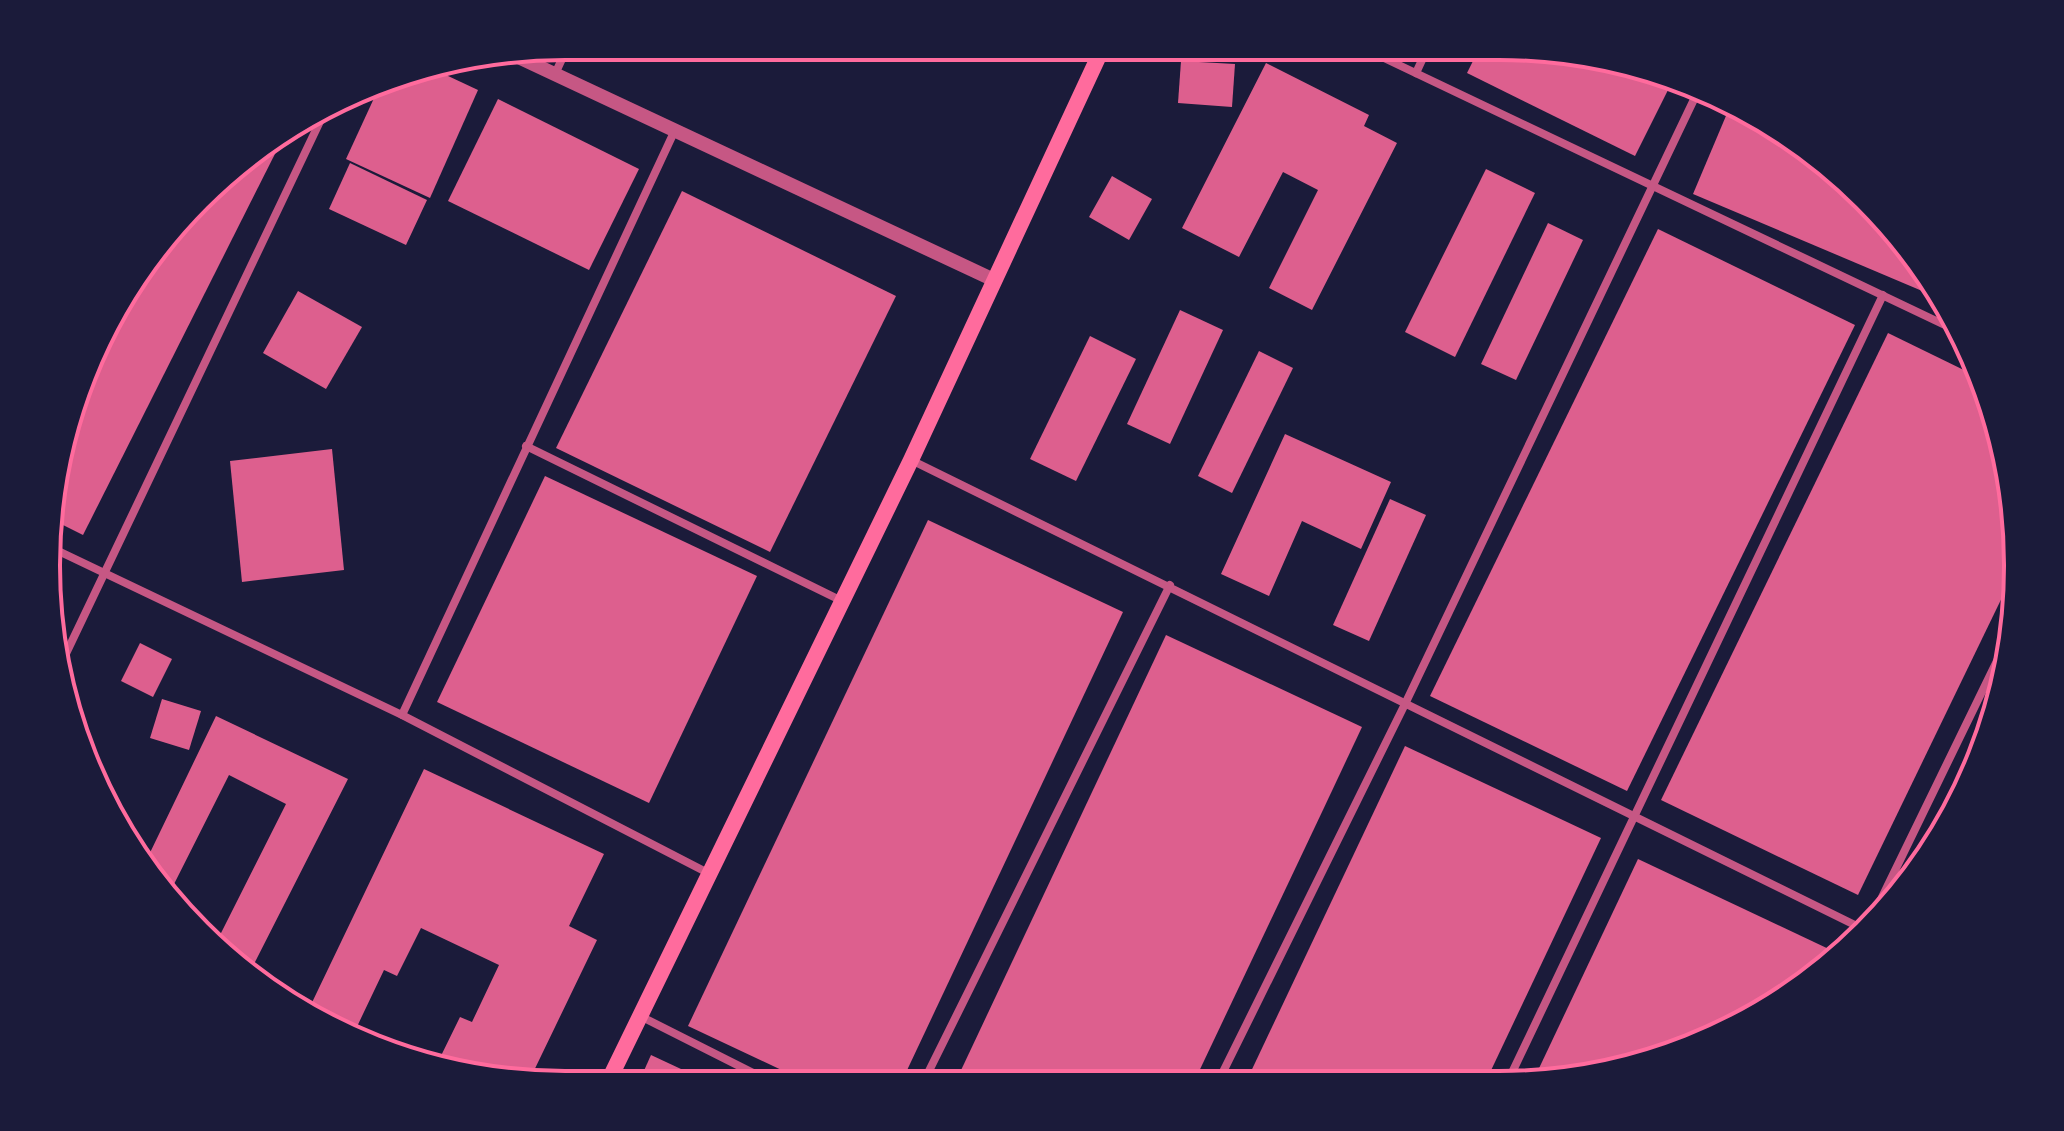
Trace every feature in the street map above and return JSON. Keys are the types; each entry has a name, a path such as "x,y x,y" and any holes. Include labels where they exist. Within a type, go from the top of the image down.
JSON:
{"main road":[{"path":"613,1071 911,460 1097,60"}],"street":[{"path":"555,74 561,60"},
{"path":"1388,60 1942,324"},
{"path":"1416,73 1422,60"},
{"path":"528,61 994,280"},
{"path":"1223,1071 1406,702 1694,99"},
{"path":"67,650 318,125"},
{"path":"402,715 675,129"},
{"path":"1513,1071 1883,295"},
{"path":"526,446 842,602"},
{"path":"911,460 1856,923"},
{"path":"60,552 402,715 711,875"},
{"path":"929,1071 1170,585"},
{"path":"1882,895 1993,669"},
{"path":"640,1016 749,1071"}],"building":[{"path":"1474,60 1532,61 1597,70 1668,90 1635,156 1467,73"},
{"path":"1181,61 1235,64 1232,107 1178,103"},
{"path":"1266,63 1369,115 1364,126 1397,143 1312,310 1269,288 1318,190 1283,172 1239,257 1182,228"},
{"path":"445,75 478,90 430,198 346,159 375,97"},
{"path":"498,99 639,169 589,270 448,201"},
{"path":"1727,115 1779,145 1832,185 1879,232 1923,291 1693,194"},
{"path":"276,151 83,535 62,524 64,500 77,435 98,372 112,342 145,285 185,232 232,185"},
{"path":"350,163 427,200 406,245 329,209"},
{"path":"1486,169 1535,193 1455,357 1405,332"},
{"path":"1112,176 1152,199 1129,240 1089,217"},
{"path":"682,191 896,296 770,552 556,448"},
{"path":"1548,223 1583,240 1516,380 1481,364"},
{"path":"1658,229 1855,325 1627,791 1430,696"},
{"path":"298,291 362,327 326,389 263,353"},
{"path":"1180,310 1223,330 1170,444 1127,424"},
{"path":"1888,333 1965,371 1987,435 2000,500 2003,595 1858,895 1661,800"},
{"path":"1090,336 1136,359 1076,481 1030,459"},
{"path":"1259,351 1293,368 1232,493 1198,476"},
{"path":"1285,434 1391,482 1361,549 1302,521 1269,596 1221,574"},
{"path":"332,449 344,570 242,582 230,461"},
{"path":"545,476 757,576 649,803 437,702"},
{"path":"1390,499 1426,515 1369,641 1333,625"},
{"path":"928,520 1123,612 907,1071 784,1071 688,1026"},
{"path":"1166,635 1362,727 1199,1071 961,1071"},
{"path":"140,643 172,659 153,697 121,681"},
{"path":"162,699 201,711 189,750 150,738"},
{"path":"216,716 348,779 254,964 220,935 286,804 229,775 174,885 150,853"},
{"path":"1405,746 1601,838 1491,1071 1251,1071"},
{"path":"424,769 604,854 569,926 597,940 534,1070 441,1055 460,1017 472,1022 499,965 421,928 397,976 384,970 357,1026 312,1002"},
{"path":"1638,859 1828,949 1779,986 1692,1033 1629,1054 1538,1069"},
{"path":"651,1055 685,1071 644,1071"}]}
